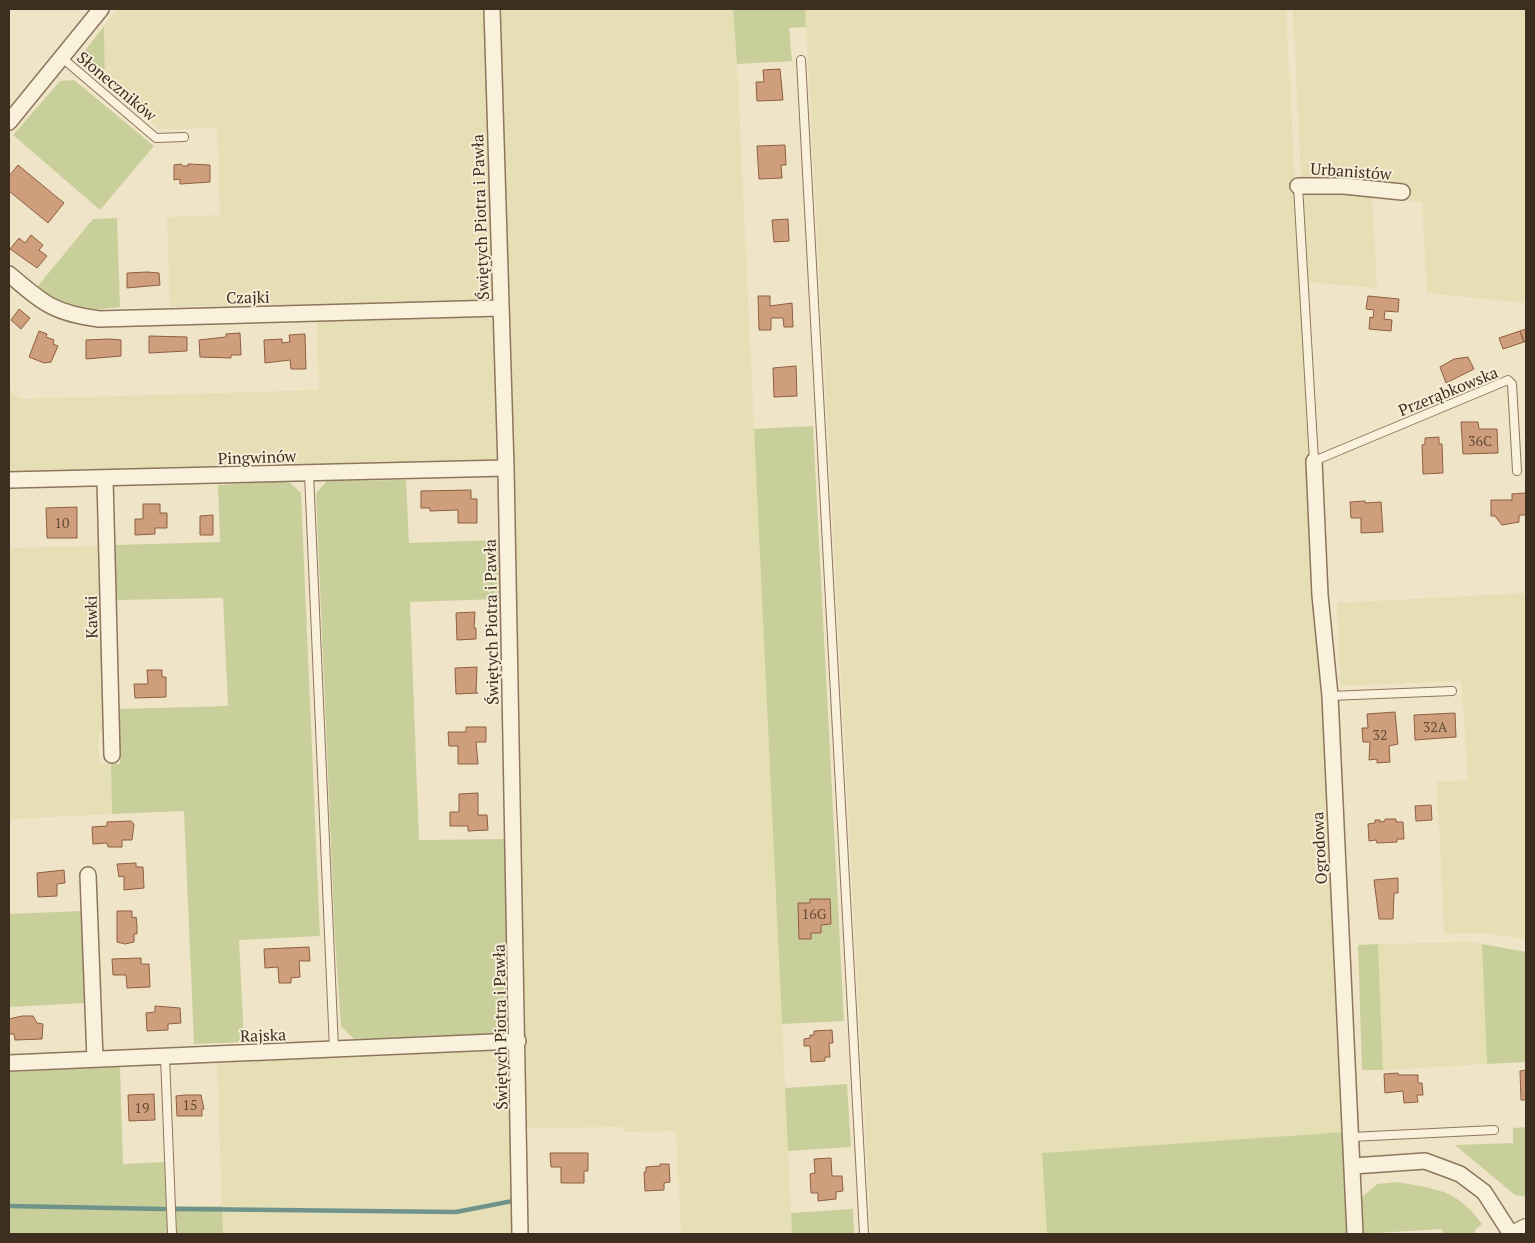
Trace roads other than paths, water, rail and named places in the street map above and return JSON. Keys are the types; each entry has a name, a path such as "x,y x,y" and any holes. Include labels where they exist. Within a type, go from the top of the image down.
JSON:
{"street":[{"path":"9,122 101,9"},
{"name":"Świętych Piotra i Pawła","path":"492,9 506,468 518,1041 520,1234"},
{"name":"Urbanistów","path":"1298,186 1344,186 1402,192"},
{"name":"Czajki","path":"9,274 44,304 70,315 99,318 500,308"},
{"name":"Ogrodowa","path":"1314,461 1320,595 1330,696 1355,1234"},
{"name":"Pingwinów","path":"9,480 506,468"},
{"name":"Kawki","path":"105,479 112,755"},
{"path":"88,875 95,1059"},
{"name":"Rajska","path":"9,1063 518,1041"},
{"path":"1353,1166 1425,1161 1460,1174 1484,1192 1513,1234 1526,1228"}],"lane":[{"name":"Słoneczników","path":"61,57 156,138 184,137"},
{"path":"801,60 864,1234"},
{"path":"1298,186 1314,461"},
{"name":"Przerąbkowska","path":"1314,461 1508,380 1512,384 1517,470"},
{"path":"309,473 334,1049"},
{"path":"1330,696 1452,691"},
{"path":"165,1056 172,1234"},
{"path":"1351,1137 1494,1130"}],"waterway":[{"path":"175,1209 456,1212 513,1201"},
{"path":"9,1206 164,1209"}]}
